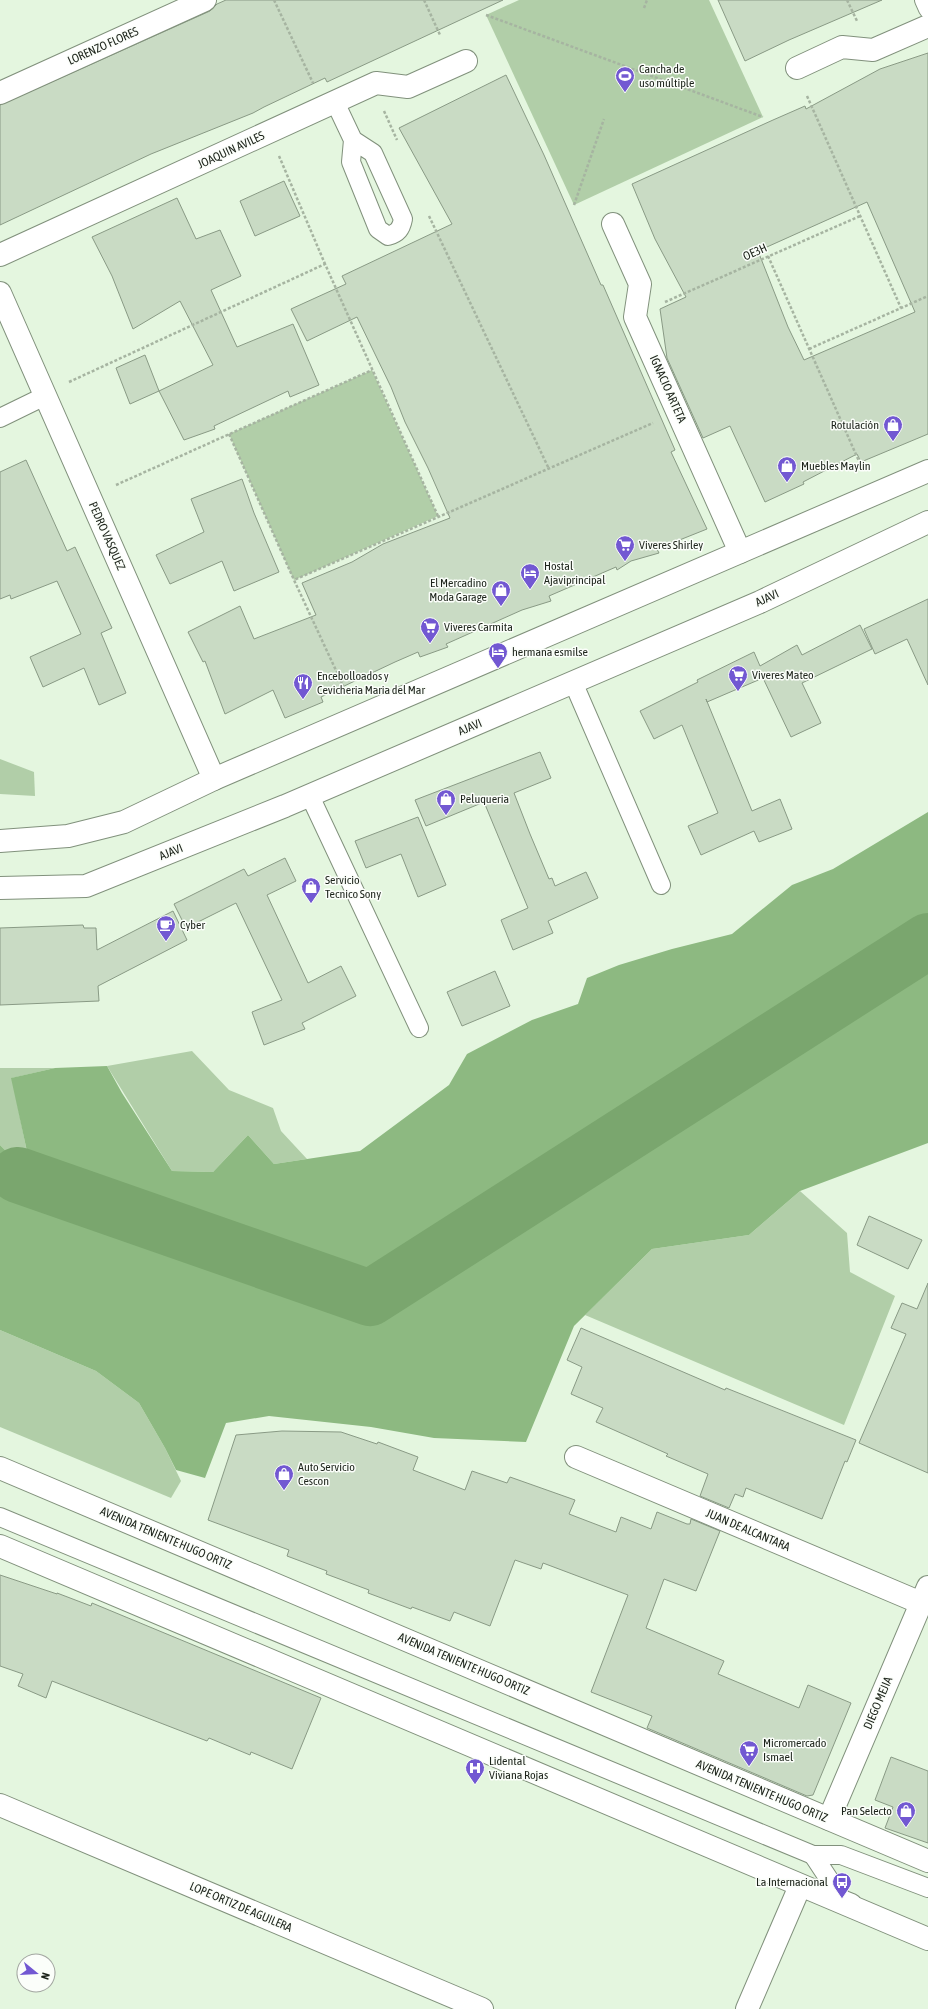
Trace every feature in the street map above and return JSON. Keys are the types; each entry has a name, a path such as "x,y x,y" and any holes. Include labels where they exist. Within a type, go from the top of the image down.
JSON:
{"street":[{"name":"LORENZO FLORES","path":"0,93 206,0"},
{"path":"798,68 842,47 873,50 928,26"},
{"name":"JOAQUIN AVILES","path":"0,255 376,83 408,87 466,61"},
{"name":"IGNACIO ARTETA","path":"613,224 640,284 635,317 740,552"},
{"name":"PEDRO VASQUEZ","path":"0,293 214,779"},
{"path":"0,841 68,836 124,822 214,779 928,471"},
{"name":"AJAVI","path":"0,888 86,886 310,796 760,602 928,522"},
{"name":"JUAN DE ALCANTARA","path":"576,1457 924,1595"},
{"name":"AVENIDA TENIENTE HUGO ORTIZ","path":"0,1468 928,1861"},
{"path":"1,1547 928,1939"},
{"name":"DIEGO MEJIA","path":"829,1819 924,1595"},
{"name":"LOPE ORTIZ DE AGUILERA","path":"0,1805 482,2009"},
{"path":"747,2009 800,1886"}],"lane":[{"path":"924,0 928,9"},
{"path":"335,102 353,140 351,162 378,229 388,236 396,234 402,228 404,219 373,153 353,140"},
{"path":"0,418 45,396"},
{"path":"573,682 661,885"},
{"path":"310,796 419,1028"},
{"path":"0,1517 813,1855 841,1855 928,1888"},
{"path":"813,1855 842,1899 928,1933"}],"path":[{"path":"274,0 316,90"},
{"path":"424,0 440,35"},
{"path":"644,8 646,0"},
{"path":"847,0 857,22"},
{"path":"486,15 763,117"},
{"path":"807,96 900,308"},
{"path":"383,108 398,144"},
{"path":"574,205 604,119"},
{"path":"278,152 325,264 438,516"},
{"path":"429,215 550,469"},
{"name":"OE3H","path":"658,305 860,216"},
{"path":"768,256 862,468"},
{"path":"69,382 325,264"},
{"path":"808,349 928,296"},
{"path":"116,485 372,370"},
{"path":"294,580 438,516 658,422"},
{"path":"229,434 294,580 348,694"}],"green space":[{"path":"519,0 709,0 763,117 574,205 486,15"},
{"path":"372,370 438,516 294,580 229,434"},
{"path":"0,759 34,772 35,796 0,794"},
{"path":"928,812 928,1143 800,1191 749,1235 652,1249 574,1326 526,1442 434,1438 371,1427 269,1416 226,1423 205,1478 176,1470 139,1403 96,1371 0,1330 0,1145 8,1153 28,1156 11,1078 55,1068 107,1066 122,1093 172,1171 213,1172 248,1135 274,1164 360,1151 449,1085 467,1054 532,1020 578,1004 587,978 619,965 672,949 732,934 792,885 833,869"},
{"path":"192,1051 229,1090 273,1108 281,1131 307,1159 274,1164 248,1135 213,1172 172,1171 107,1066"},
{"path":"0,1068 55,1068 12,1078 28,1157 8,1153 0,1145"},
{"path":"800,1191 847,1233 850,1272 895,1296 844,1425 585,1315 652,1249 749,1235"},
{"path":"0,1330 96,1371 139,1403 165,1448 181,1481 171,1498 0,1427"}],"building":[{"path":"226,0 503,0 327,82 325,78 253,113 151,154 0,225 0,105 210,11 217,4"},
{"path":"718,0 882,0 789,40 745,61"},
{"path":"928,53 928,434 861,462 857,454 803,482 804,484 765,502 730,426 703,438 667,358 660,309 686,297 655,239 632,184 805,106 806,109 880,69","holes":["867,202 915,312 804,360 788,327 758,251"]},
{"path":"506,75 544,155 601,285 603,285 675,450 671,452 707,529 657,549 659,553 631,561 617,570 616,567 549,596 551,601 522,610 446,644 448,647 420,657 418,652 395,662 321,697 323,702 285,718 273,690 225,714 205,661 203,662 188,632 240,606 254,639 316,615 302,583 352,562 383,544 450,518 428,468 405,422 391,387 357,317 307,341 291,309 346,284 342,276 452,224 399,128"},
{"path":"284,181 300,216 255,236 240,201"},
{"path":"177,198 196,239 220,230 241,276 211,290 237,347 293,324 319,385 290,397 288,391 214,426 215,429 184,440 159,391 213,365 180,301 133,329 112,276 92,237"},
{"path":"145,355 159,391 130,404 116,368"},
{"path":"26,460 67,551 75,547 112,628 101,633 126,693 99,705 84,668 43,687 30,657 81,634 57,581 11,599 10,595 0,599 0,472"},
{"path":"242,479 254,513 279,572 234,591 222,561 170,584 156,555 204,532 191,499"},
{"path":"928,599 928,685 907,639 875,654 864,629"},
{"path":"860,625 872,649 802,683 821,723 791,737 763,678 707,702 752,811 780,799 792,829 759,842 754,831 701,855 688,826 718,813 682,725 654,739 640,711 698,682 697,680 754,652 760,666 797,645 802,655"},
{"path":"540,752 551,778 514,793 530,834 549,879 552,878 555,886 586,872 598,898 548,921 553,933 513,950 501,920 528,908 484,802 426,826 415,800"},
{"path":"418,817 446,885 418,897 401,854 366,868 355,841"},
{"path":"285,858 296,881 267,895 308,983 341,966 356,996 302,1023 305,1029 264,1045 252,1012 282,1000 236,903 186,928 174,904 244,869 248,876"},
{"path":"173,911 187,940 98,986 99,1001 0,1005 0,928 83,925 84,928 96,928 97,950"},
{"path":"495,971 510,1006 462,1026 447,992"},
{"path":"869,1216 922,1240 908,1269 857,1245"},
{"path":"928,1283 928,1473 859,1443 906,1334 891,1328 902,1303 917,1309"},
{"path":"581,1328 725,1390 726,1388 856,1440 847,1462 845,1461 822,1519 746,1488 743,1497 735,1494 729,1508 700,1496 708,1474 666,1456 668,1454 596,1422 603,1408 571,1394 582,1367 567,1360"},
{"path":"282,1431 341,1432 377,1444 378,1442 418,1457 413,1470 465,1490 472,1471 507,1483 510,1477 575,1500 569,1514 616,1532 621,1517 651,1529 657,1512 687,1524 690,1524 691,1519 720,1531 696,1591 664,1579 646,1628 724,1661 718,1674 799,1708 808,1685 851,1703 813,1795 807,1796 647,1728 652,1716 591,1692 628,1595 543,1563 541,1569 515,1560 490,1626 454,1612 450,1621 412,1607 411,1609 368,1593 369,1590 326,1574 327,1571 287,1556 289,1550 208,1520 236,1435"},
{"path":"0,1575 57,1593 91,1606 92,1603 321,1698 292,1769 251,1752 250,1755 209,1738 207,1741 52,1681 46,1698 18,1686 23,1674 0,1666"},
{"path":"891,1757 928,1771 928,1843 885,1828 893,1807 875,1800"}],"waterway":[{"path":"18,1175 370,1298 928,941"}],"place":[{"name":"Cancha de uso múltiple","path":"625,93"},
{"name":"Rotulación","path":"893,442"},
{"name":"Muebles Maylin","path":"787,483"},
{"name":"Viveres Shirley","path":"625,562"},
{"name":"Hostal Ajaviprincipal","path":"530,590"},
{"name":"El Mercadino Moda Garage","path":"501,607"},
{"name":"Viveres Carmita","path":"430,644"},
{"name":"hermana esmilse","path":"498,669"},
{"name":"Viveres Mateo","path":"738,692"},
{"name":"Encebolloados y Cevicheria Maria del Mar","path":"303,700"},
{"name":"Peluqueria","path":"446,816"},
{"name":"Servicio Tecnico Sony","path":"311,904"},
{"name":"Cyber","path":"166,942"},
{"name":"Auto Servicio Cescon","path":"284,1491"},
{"name":"Micromercado Ismael","path":"749,1767"},
{"name":"Lidental Viviana Rojas","path":"475,1785"},
{"name":"Pan Selecto","path":"906,1828"},
{"name":"La Internacional","path":"842,1899"}]}
